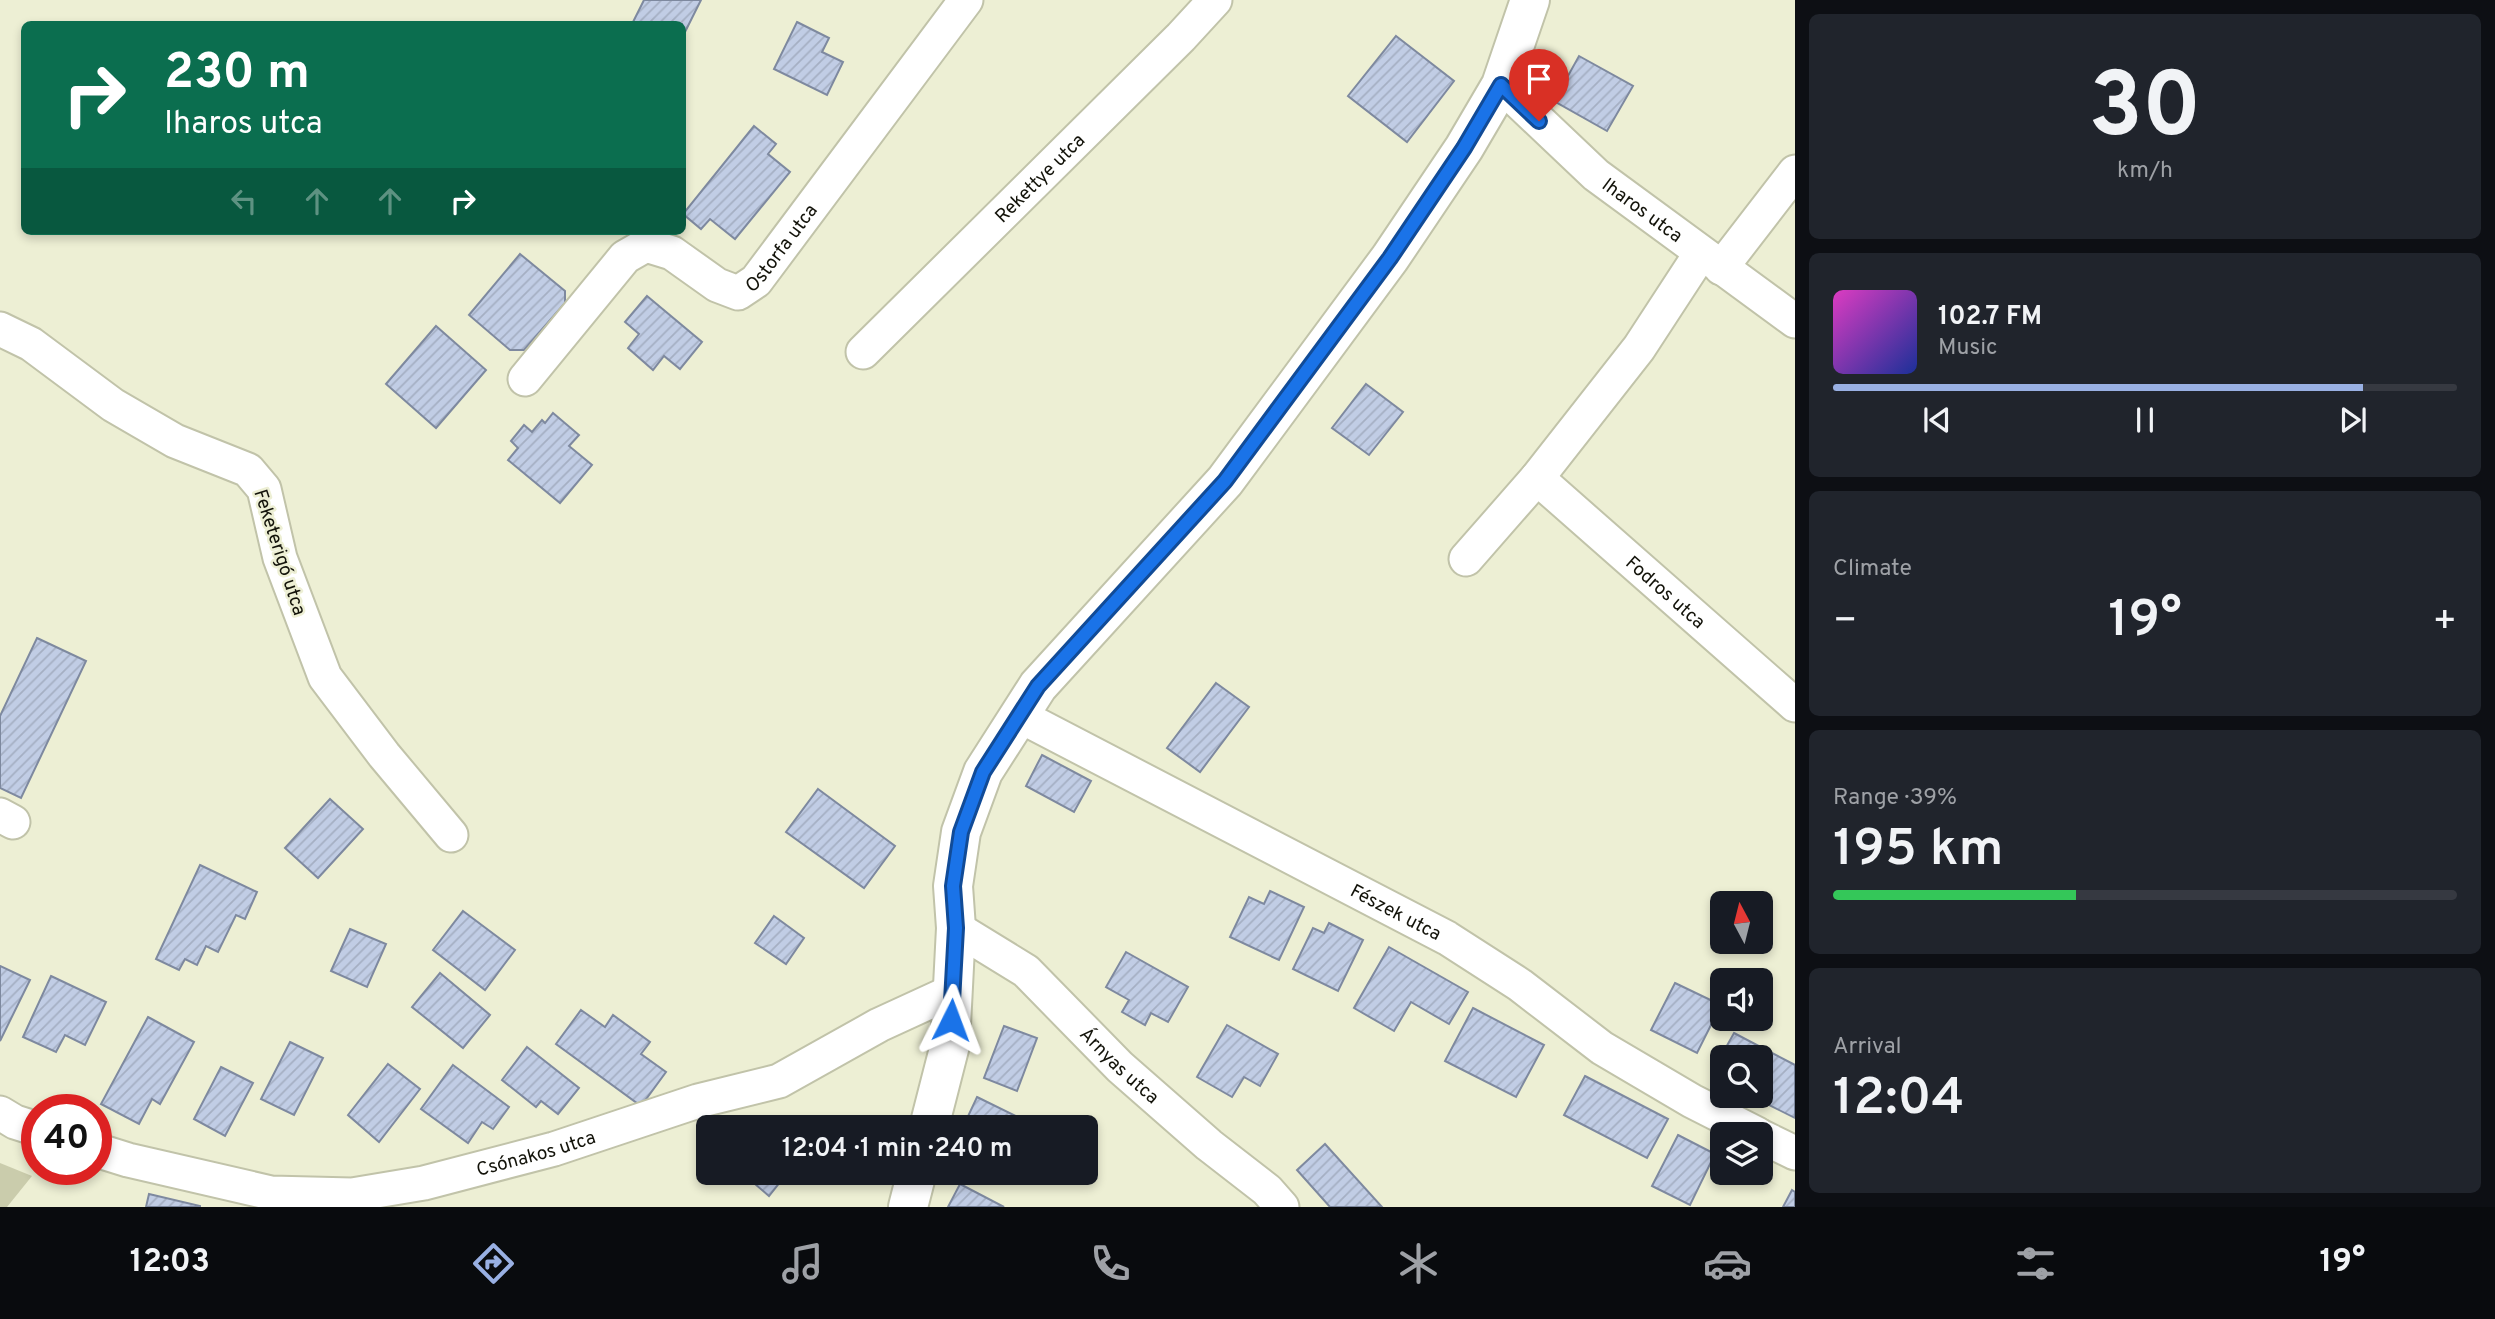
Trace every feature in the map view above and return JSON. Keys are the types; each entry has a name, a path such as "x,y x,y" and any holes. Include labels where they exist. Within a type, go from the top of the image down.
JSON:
{"street":[{"name":"Ostorfa utca","path":"525,379 625,257 646,245 672,253 718,285 738,293 756,281 966,0"},
{"name":"Rekettye utca","path":"863,352 1181,37 1215,0"},
{"path":"932,1115 950,1045 956,928 953,886 961,832 983,772 1038,686 1225,481 1390,258 1464,148 1501,85 1530,0"},
{"name":"Iharos utca","path":"1501,85 1596,175 1795,321"},
{"path":"1466,559 1537,478 1711,260 1795,172"},
{"name":"Feketerigó utca","path":"0,330 31,344 113,405 175,441 248,470 264,489 279,558 325,677 384,755 451,835"},
{"name":"Fodros utca","path":"1537,478 1795,705"},
{"name":"Fészek utca","path":"1020,716 1447,938 1520,985 1602,1048 1733,1122"},
{"name":"Árnyas utca","path":"956,928 1026,971 1120,1067 1209,1145 1267,1190 1282,1207"},
{"name":"Csónakos utca","path":"112,1155 271,1193 352,1195 424,1183 554,1149 698,1101 779,1081 879,1025 953,991"},
{"path":"0,1113 21,1124"},
{"name":"Fészek utca","path":"1773,1142 1795,1153"},
{"path":"908,1207 914,1185"}],"green space":[{"path":"0,1163 21,1172 21,1185 25,1185 7,1207 0,1207"}],"building":[{"path":"644,0 701,0 686,30 686,21 634,21"},
{"path":"797,22 829,38 822,52 843,62 827,95 774,69"},
{"path":"1396,36 1454,81 1407,142 1348,96"},
{"path":"1579,56 1633,86 1607,131 1554,101"},
{"path":"754,126 776,144 768,154 790,172 735,239 710,219 701,229 686,216 686,210"},
{"path":"520,254 565,291 565,303 524,350 510,350 469,315"},
{"path":"647,296 702,342 680,369 664,356 653,370 628,348 639,334 625,322"},
{"path":"436,326 486,370 436,428 386,384"},
{"path":"1366,384 1403,412 1369,455 1332,428"},
{"path":"553,413 579,435 569,446 592,465 560,503 508,460 518,448 511,441 524,425 532,432 542,420 545,423"},
{"path":"37,638 86,661 21,798 0,788 0,716"},
{"path":"1216,683 1249,707 1200,772 1167,748"},
{"path":"1042,755 1091,781 1074,812 1026,786"},
{"path":"818,789 895,846 864,888 786,832"},
{"path":"330,799 363,829 318,878 285,848"},
{"path":"200,865 257,892 245,919 236,915 218,952 206,946 197,965 185,959 179,970 156,959"},
{"path":"1270,891 1304,907 1279,960 1230,937 1249,897 1264,904"},
{"path":"463,911 515,950 485,990 433,950"},
{"path":"774,916 804,938 786,964 755,943"},
{"path":"1329,923 1363,940 1338,991 1293,969 1313,928 1324,933"},
{"path":"350,929 386,944 367,987 331,971"},
{"path":"1389,947 1468,992 1449,1024 1411,1002 1394,1031 1354,1008"},
{"path":"1126,952 1188,987 1168,1022 1151,1013 1145,1025 1122,1012 1129,1000 1106,987"},
{"path":"0,966 30,980 0,1041"},
{"path":"440,973 490,1015 463,1048 412,1007"},
{"path":"51,976 106,1002 85,1045 65,1035 56,1052 23,1037"},
{"path":"1675,983 1710,1000 1710,1027 1697,1053 1651,1030"},
{"path":"1473,1008 1544,1045 1516,1097 1445,1061"},
{"path":"581,1010 605,1027 613,1015 650,1042 641,1054 666,1072 641,1106 556,1044"},
{"path":"148,1017 194,1042 160,1104 152,1099 139,1124 112,1110 112,1094 106,1094"},
{"path":"1227,1025 1278,1054 1260,1086 1244,1077 1232,1097 1197,1077"},
{"path":"1004,1026 1037,1038 1017,1091 984,1078"},
{"path":"1734,1033 1757,1045 1727,1045"},
{"path":"290,1042 323,1058 294,1115 261,1099"},
{"path":"527,1047 579,1088 558,1114 541,1101 536,1107 502,1080"},
{"path":"1773,1053 1795,1065 1795,1118 1773,1107"},
{"path":"388,1064 420,1089 379,1142 348,1115"},
{"path":"453,1065 509,1107 493,1129 482,1122 468,1143 421,1109"},
{"path":"221,1067 253,1083 225,1136 194,1119"},
{"path":"1585,1076 1668,1119 1647,1158 1564,1115"},
{"path":"977,1097 1014,1115 969,1115"},
{"path":"1678,1135 1710,1151 1710,1164 1690,1205 1652,1186"},
{"path":"1325,1144 1382,1207 1330,1207 1297,1170"},
{"path":"756,1185 778,1185 769,1196"},
{"path":"962,1185 1004,1207 948,1207"},
{"path":"1792,1190 1795,1192 1795,1207 1783,1207"},
{"path":"149,1194 200,1206 200,1207 146,1207"}],"route":[{"path":"951,1020 956,928 953,886 961,832 983,772 1038,686 1225,481 1390,258 1464,148 1501,85 1539,121"}]}
